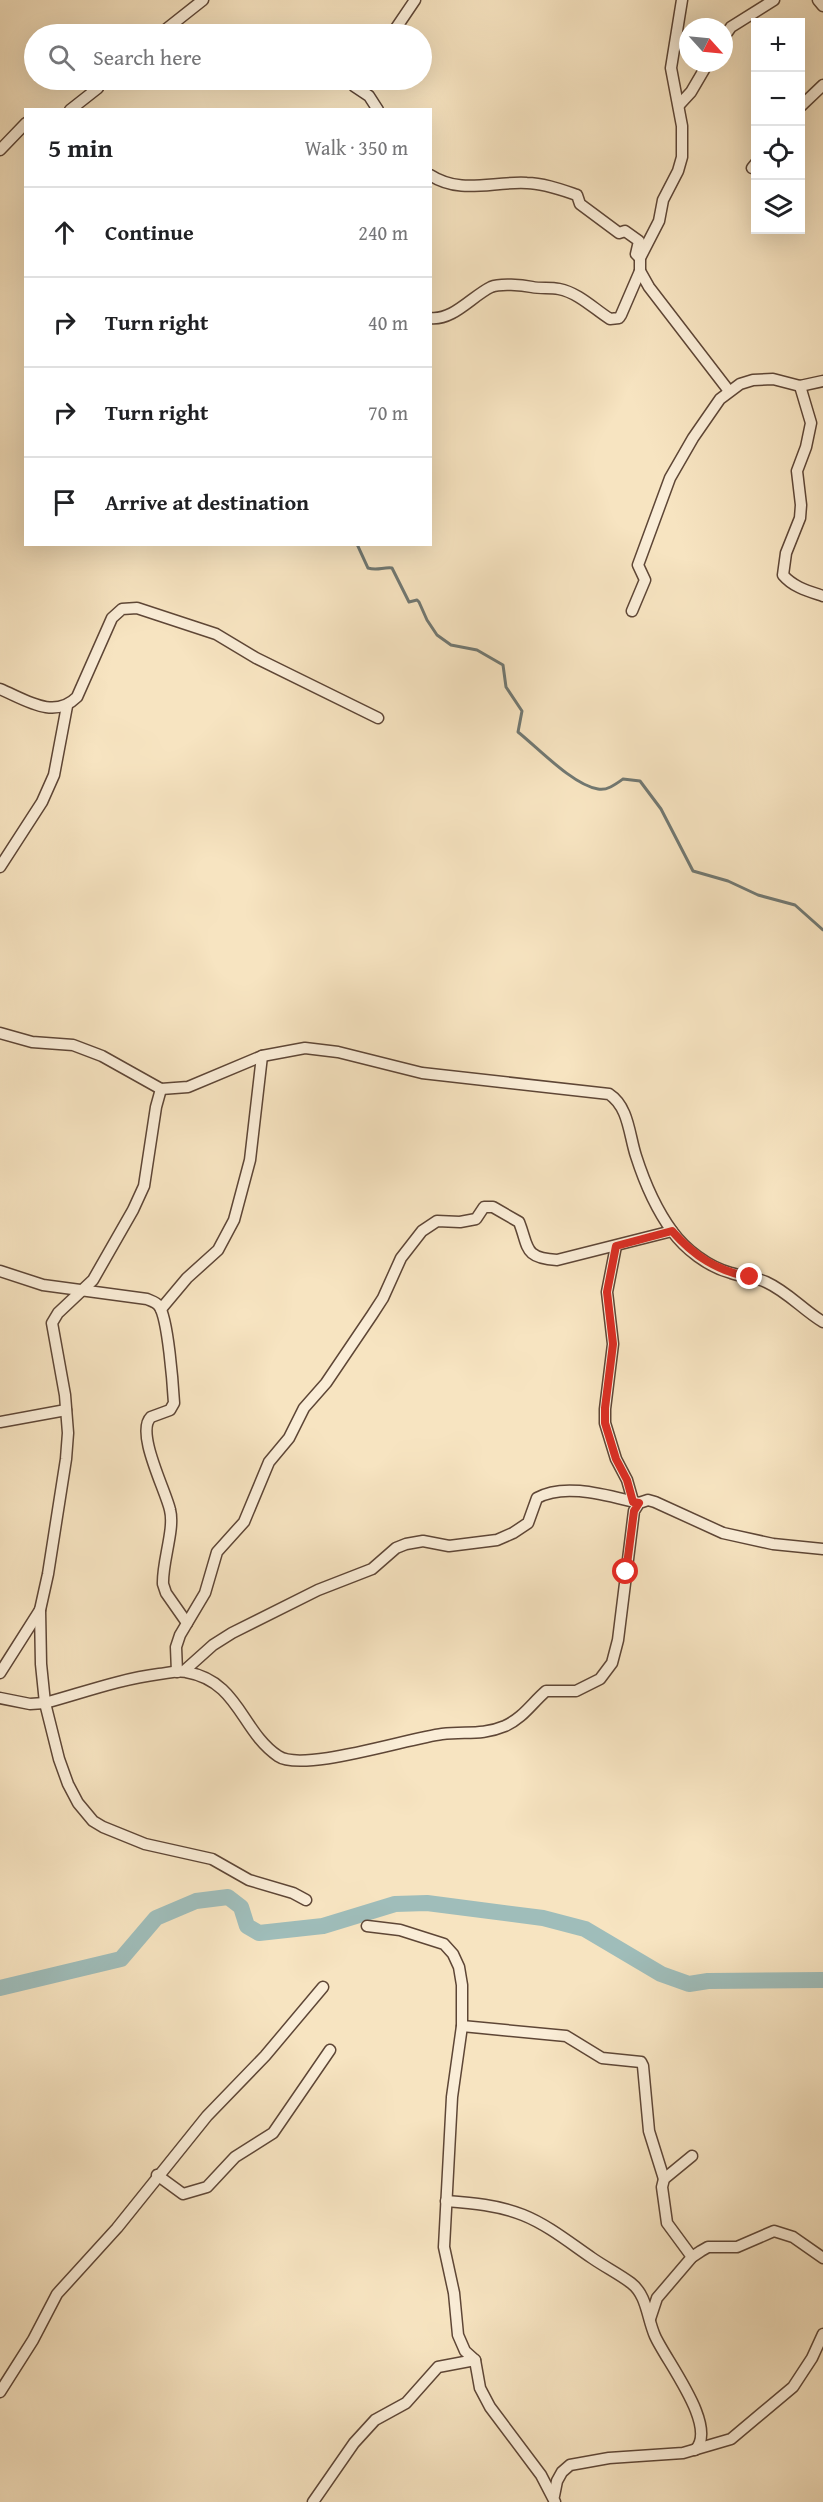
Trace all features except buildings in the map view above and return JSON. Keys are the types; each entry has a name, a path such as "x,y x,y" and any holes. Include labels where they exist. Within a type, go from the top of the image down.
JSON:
{"street":[{"path":"173,24 204,0"},
{"path":"399,24 415,0"},
{"path":"432,318 438,319 449,314 494,286 523,284 532,288 566,291 610,319 615,320 621,315 640,271 640,258 659,221 663,200 678,171 682,157 679,105 671,59 682,0"},
{"path":"733,26 774,0"},
{"path":"818,0 823,6"},
{"path":"679,105 691,92 703,72"},
{"path":"805,103 823,85"},
{"path":"73,108 95,90"},
{"path":"360,90 369,96 377,108"},
{"path":"0,150 24,125"},
{"path":"432,176 445,184 460,187 528,183 577,195 580,204 619,233 625,231 639,241 636,254 640,258"},
{"path":"640,271 649,287 729,391"},
{"path":"632,611 645,579 638,565 641,552 648,541 670,478 693,438 720,399 740,384 763,378 800,386 823,381"},
{"path":"800,386 811,423 806,447 797,471 801,505 800,518 786,553 783,575 788,582 797,587 823,596"},
{"path":"0,689 48,708 67,706 77,697 112,618 122,609 137,608 216,634 256,658 378,718"},
{"path":"0,867 42,802 54,775 67,706"},
{"path":"0,1033 32,1042 73,1045 102,1056 161,1089 188,1087 262,1056 305,1048 324,1049 422,1073 609,1094 621,1107 639,1164 655,1201 672,1231 705,1261 730,1273 765,1281 785,1292 823,1322"},
{"path":"160,1309 187,1278 218,1250 234,1220 250,1160 262,1056"},
{"path":"161,1089 156,1107 144,1186 133,1210 93,1280 58,1313 52,1323 66,1410 66,1459 40,1610 45,1703 59,1758 69,1784 78,1803 93,1821 145,1844 212,1858 249,1880 306,1900"},
{"path":"181,1671 176,1647 187,1623 206,1593 217,1552 237,1531 249,1513 269,1462 289,1438 304,1408 326,1383 372,1315 383,1298 401,1258 422,1231 442,1220 460,1222 476,1219 484,1207 493,1207 519,1222 523,1241 528,1249 544,1259 567,1258 672,1231"},
{"path":"0,1698 30,1704 45,1703 145,1676 181,1671 207,1678 216,1684 238,1707 265,1744 276,1755 286,1760 333,1758 442,1734 479,1734 493,1731 524,1715 546,1691 576,1691 600,1679 615,1655 636,1502 616,1459 605,1423 613,1344 607,1292 616,1246"},
{"path":"0,1271 43,1285 147,1299 155,1302 160,1309 166,1336 174,1403 170,1410 151,1417 146,1425 154,1470 171,1511 163,1584 166,1593 187,1623"},
{"path":"0,1422 66,1410"},
{"path":"181,1671 232,1633 318,1590 372,1569 396,1548 423,1542 449,1546 501,1539 524,1527 530,1519 537,1498 547,1493 589,1493 636,1502 648,1500 723,1533 746,1539 823,1549"},
{"path":"0,1673 40,1610"},
{"path":"366,1926 400,1929 444,1944 453,1954 459,1967 462,1985 462,2026 455,2063 444,2247 454,2292 458,2335 465,2351 475,2360 480,2388 490,2407 541,2475 555,2499"},
{"path":"0,2392 33,2340 57,2295 117,2228 157,2175 207,2116 265,2056 323,1987"},
{"path":"462,2026 566,2036 602,2058 640,2062 643,2066 649,2131 664,2180 662,2187 667,2223 692,2257"},
{"path":"157,2175 183,2194 213,2184 235,2157 273,2133 330,2050"},
{"path":"664,2180 692,2156"},
{"path":"446,2201 495,2206 524,2215 639,2290 655,2335 692,2403 699,2421 702,2437 700,2446 695,2450"},
{"path":"650,2320 657,2298 692,2257 708,2247 737,2247 774,2231 793,2237 823,2258"},
{"path":"555,2499 557,2481 570,2465 586,2461 695,2450 731,2439 780,2400 803,2374 823,2334"},
{"path":"313,2502 354,2443 375,2420 406,2403 438,2367 475,2360"}],"waterway":[{"path":"358,546 368,568 392,568 409,602 417,600 419,602 437,635 451,645 477,650 503,665 506,687 522,711 518,732 556,765 578,781 598,789 608,788 623,779 640,781 661,809 693,871 728,881 758,895 795,905 823,930"},
{"path":"0,1988 121,1959 156,1918 196,1901 228,1897 241,1907 247,1926 259,1933 323,1926 395,1904 427,1903 543,1918 585,1929 661,1974 689,1984 708,1981 823,1980"}],"route":[{"path":"626,1572 634,1511 639,1503 633,1502 605,1423 613,1344 613,1328 607,1292 616,1246 672,1231 705,1261 720,1270 750,1277"}]}
